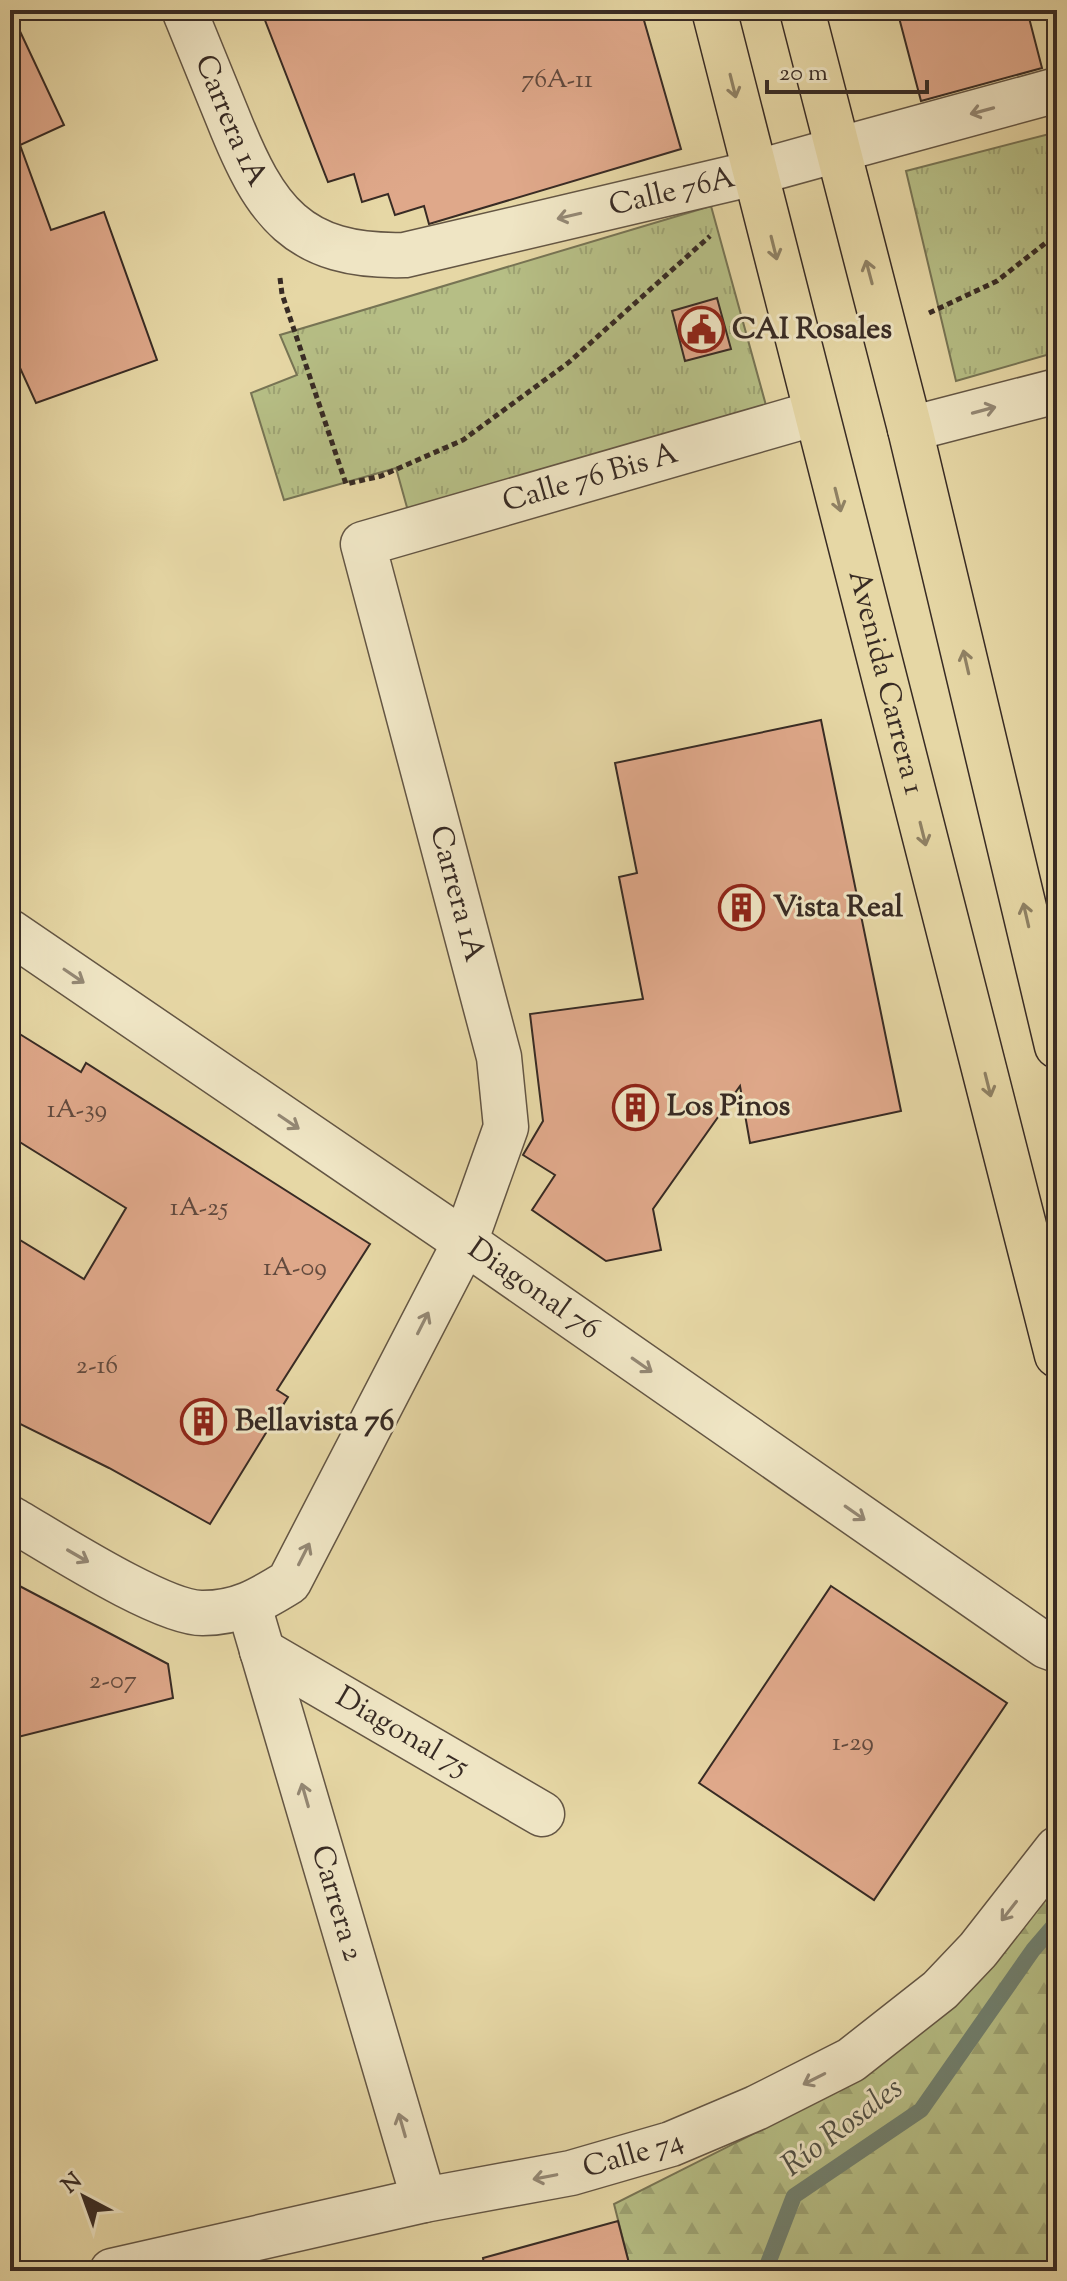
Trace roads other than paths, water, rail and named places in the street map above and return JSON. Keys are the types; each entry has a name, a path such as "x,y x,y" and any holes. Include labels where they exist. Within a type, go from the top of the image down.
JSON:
{"main road":[{"name":"Avenida Carrera 1","path":"714,10 1057,1355"},
{"path":"802,10 910,429 1057,1046"}],"street":[{"name":"Carrera 1A","path":"184,10 246,164 264,196 290,222"},
{"name":"Calle 76A","path":"290,222 315,240 343,250 374,256 405,255 754,173 1057,90"},
{"path":"910,429 1057,391"},
{"name":"Calle 76 Bis A","path":"363,544 816,413"},
{"name":"Carrera 1A","path":"249,1606 289,1582 465,1242 506,1127 499,1057 363,544"},
{"name":"Diagonal 76","path":"10,932 465,1242 1033,1637 1057,1650"},
{"path":"10,1518 153,1599 201,1614 249,1606"},
{"name":"Carrera 2","path":"249,1606 424,2200"},
{"name":"Diagonal 75","path":"262,1651 542,1814"},
{"name":"Calle 74","path":"112,2271 424,2200 571,2173 671,2144 756,2108 851,2060 940,1990 978,1950 1057,1849"}],"waterway":[{"name":"Río Rosales","path":"765,2271 794,2196 921,2110 1033,1950 1057,1922"}],"place":[{"name":"CAI Rosales","path":"701,330"},
{"name":"Vista Real","path":"742,908"},
{"name":"Los Pinos","path":"636,1107"},
{"name":"Bellavista 76","path":"204,1422"}]}
